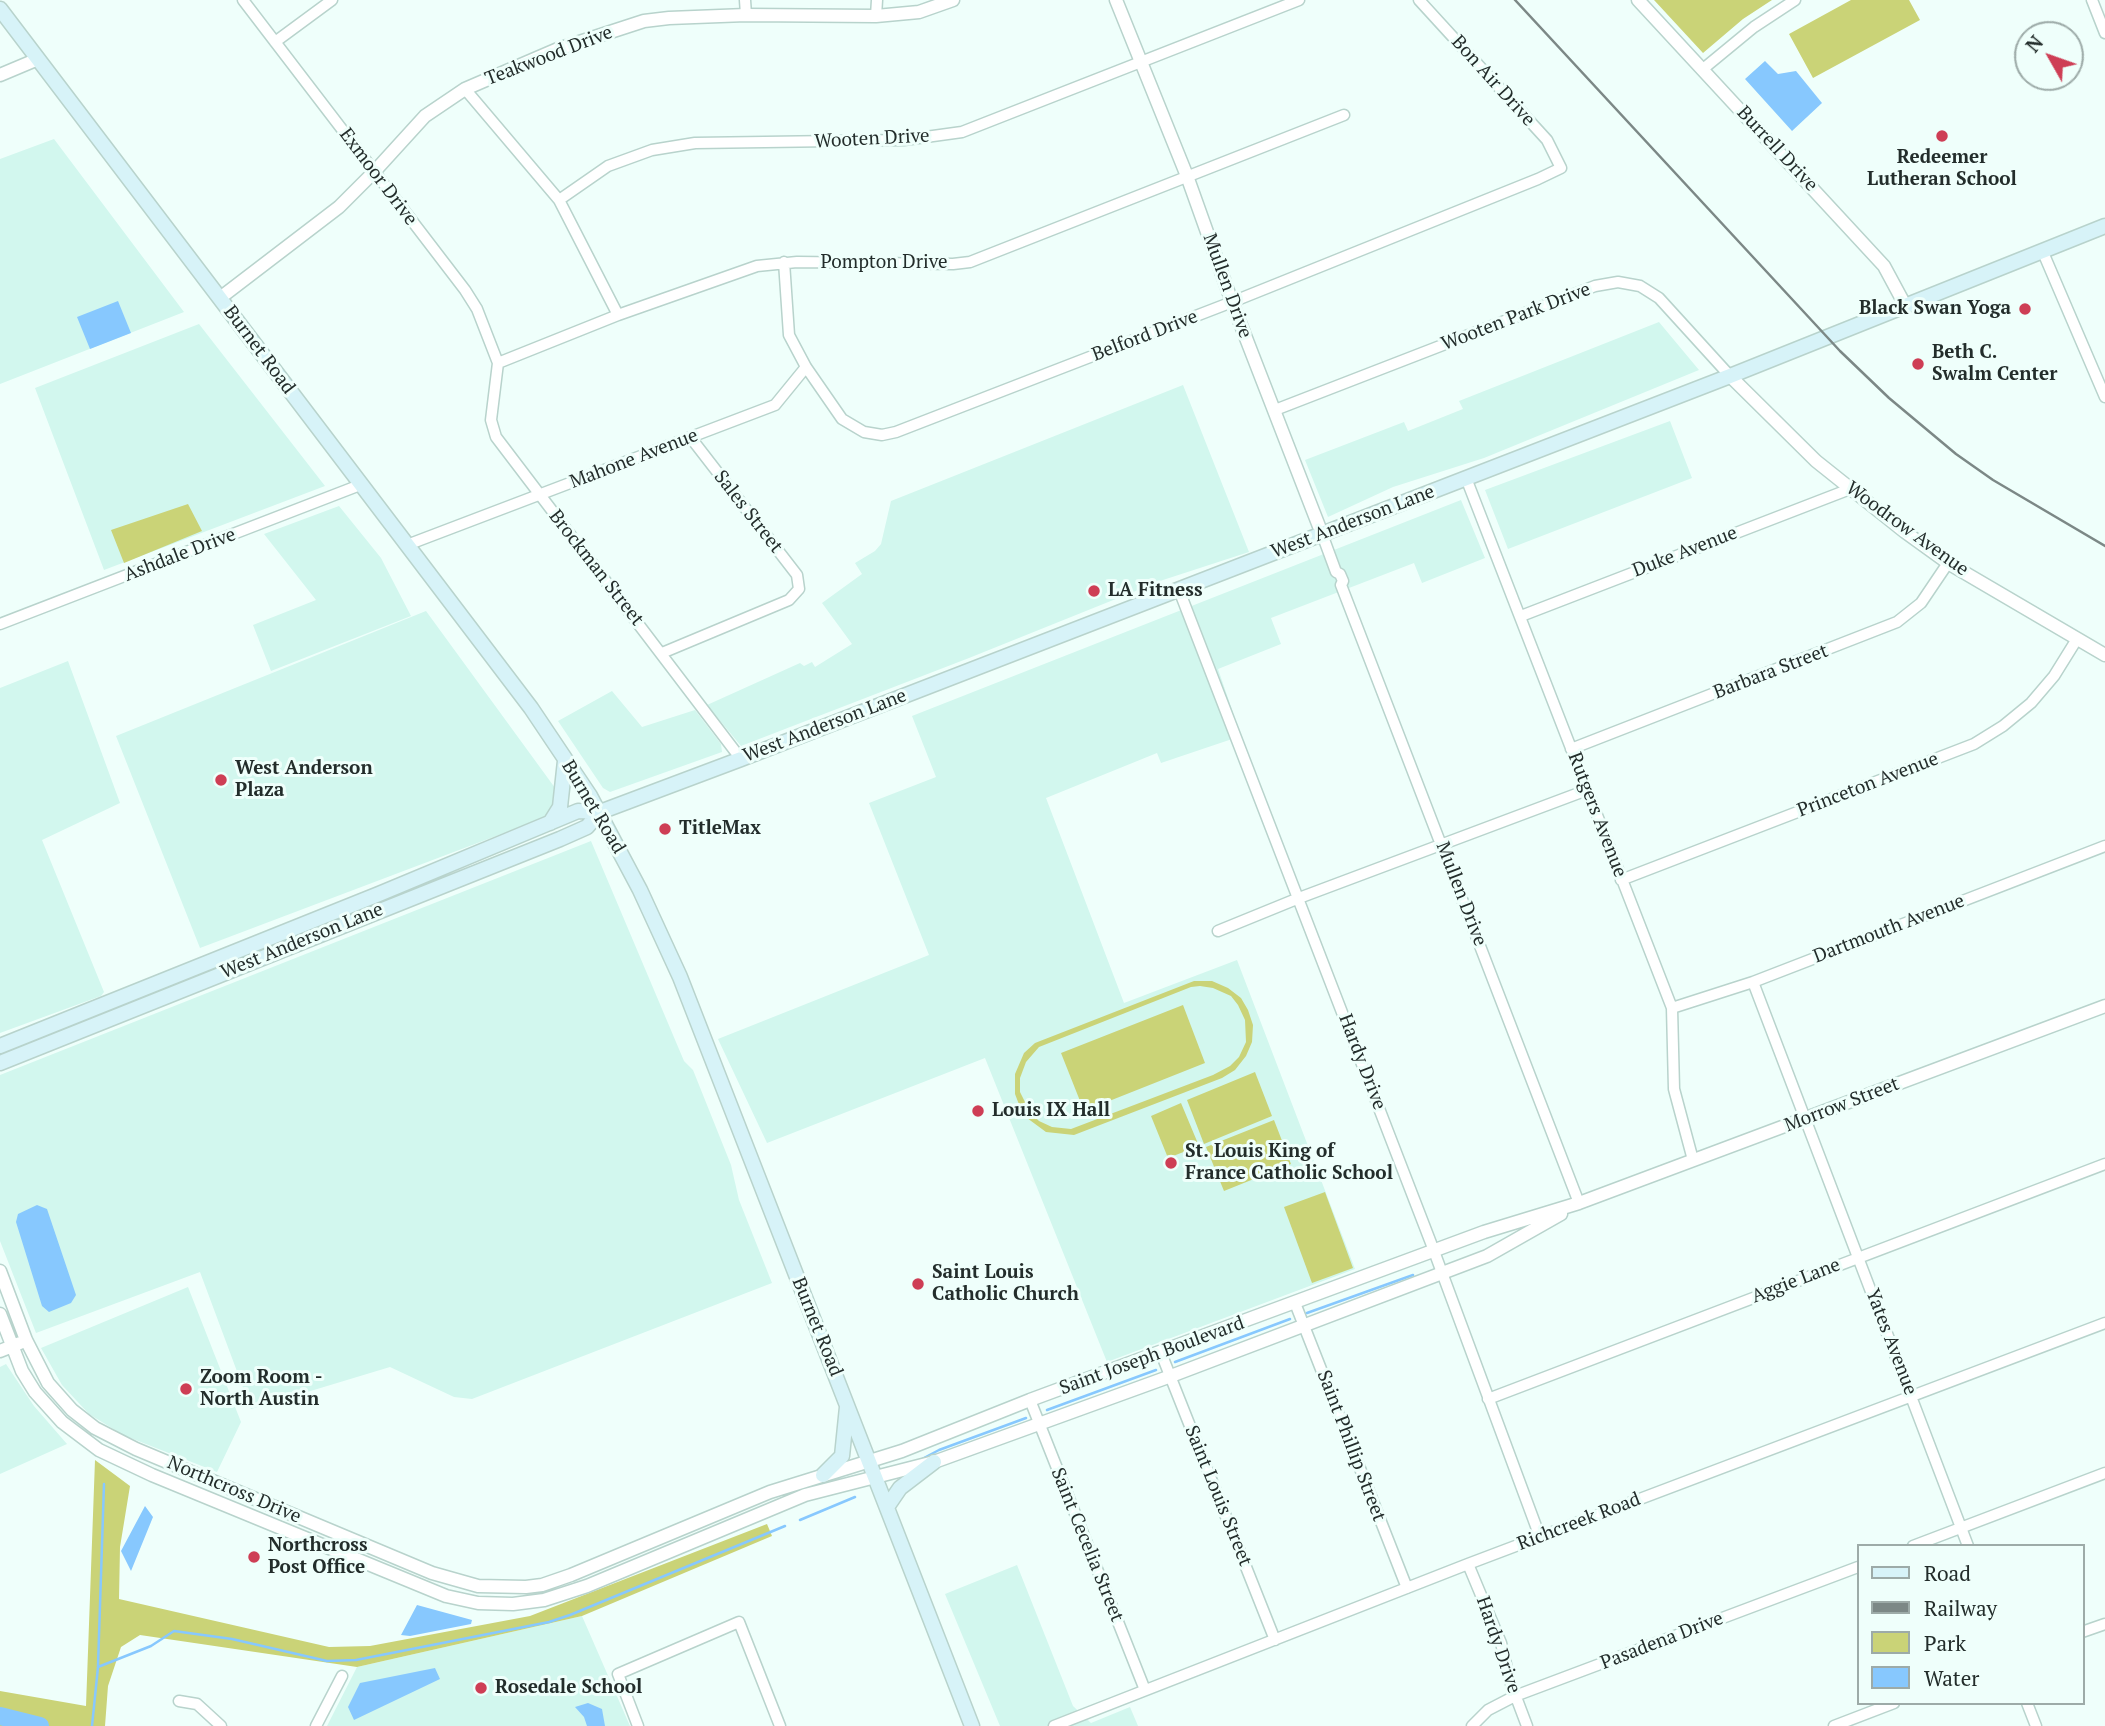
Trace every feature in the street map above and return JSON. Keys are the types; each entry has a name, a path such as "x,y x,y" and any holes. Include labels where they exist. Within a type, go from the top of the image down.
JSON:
{"main road":[{"name":"Burnet Road","path":"0,9 542,723 600,812 657,924 680,977 972,1726"},
{"name":"West Anderson Lane","path":"0,1063 155,1001 578,811 600,812 741,759 1730,376 2105,226"},
{"path":"550,824 560,807 565,761"},
{"name":"West Anderson Lane","path":"0,1046 148,986 587,827 600,812"},
{"path":"148,986 155,1001"},
{"path":"25,1053 38,1040 83,1022 89,1010"},
{"path":"823,1475 842,1456 847,1402"},
{"path":"887,1507 900,1488 934,1462"}],"street":[{"name":"Exmoor Drive","path":"243,0 465,290 477,309 498,363"},
{"path":"275,42 332,0"},
{"path":"745,0 746,15"},
{"path":"876,16 877,0"},
{"name":"Teakwood Drive","path":"219,298 324,219 374,172 425,116 466,89 558,49 644,21 746,15 876,16 919,12 953,0"},
{"name":"Mullen Drive","path":"1115,0 1187,176 1579,1203"},
{"path":"1261,0 1266,12"},
{"name":"Wooten Drive","path":"559,200 608,166 652,149 695,143 905,141 962,132 1299,0"},
{"name":"Bon Air Drive","path":"1419,0 1547,140 1561,167"},
{"name":"Burrell Drive","path":"1639,0 1884,265 1905,305"},
{"path":"1703,69 1754,27 1795,0"},
{"path":"2092,0 2105,33"},
{"path":"0,75 38,59"},
{"path":"466,89 559,200 618,315"},
{"name":"Pompton Drive","path":"498,363 618,315 757,265 784,262 953,264 970,261 1344,115"},
{"name":"Belford Drive","path":"806,366 842,419 864,432 882,435 1233,302 1538,179 1561,167"},
{"path":"2042,250 2105,397"},
{"path":"784,262 789,335 806,366"},
{"name":"Wooten Park Drive","path":"1275,410 1595,286 1618,282 1640,286 1659,298 1730,376"},
{"name":"Brockman Street","path":"498,363 492,427 496,437 741,759"},
{"name":"Mahone Avenue","path":"407,545 775,405 806,366"},
{"name":"Woodrow Avenue","path":"1730,376 1783,429 1850,489 1948,564 2105,655"},
{"name":"Sales Street","path":"662,653 789,600 799,589 797,575 691,438"},
{"name":"Rutgers Avenue","path":"1466,478 1672,1008 1674,1089 1693,1160"},
{"name":"Ashdale Drive","path":"0,624 360,485"},
{"name":"Duke Avenue","path":"1521,615 1850,489"},
{"name":"Barbara Street","path":"1571,749 1897,622 1921,603 1948,564"},
{"name":"Hardy Drive","path":"1179,590 1443,1273 1540,1537"},
{"name":"Princeton Avenue","path":"1621,880 1974,744 2003,726 2031,703 2054,676 2077,639"},
{"path":"1218,931 1587,790"},
{"name":"Dartmouth Avenue","path":"1672,1008 1753,982 2105,846"},
{"name":"Yates Avenue","path":"1753,982 1967,1544"},
{"name":"Morrow Street","path":"1434,1252 1484,1232 1579,1203 2105,1006"},
{"name":"Aggie Lane","path":"1488,1399 2105,1164"},
{"name":"Morrow Street","path":"1443,1273 1487,1256 1579,1203"},
{"name":"Saint Joseph Boulevard","path":"869,1460 902,1451 1030,1400 1434,1252"},
{"name":"Northcross Drive","path":"0,1271 26,1340 48,1383 72,1410 95,1428 159,1458 442,1577 478,1586 526,1587 571,1575 770,1492 869,1460"},
{"name":"Saint Joseph Boulevard","path":"876,1477 934,1462 1443,1273"},
{"name":"Saint Phillip Street","path":"1295,1303 1407,1588"},
{"name":"Northcross Drive","path":"0,1314 6,1348 35,1392 61,1422 99,1450 152,1475 446,1596 478,1603 528,1603 558,1597 805,1494 876,1477"},
{"name":"Richcreek Road","path":"1054,1726 1468,1564 2105,1323"},
{"path":"6,1348 26,1340"},
{"name":"Saint Louis Street","path":"1161,1353 1275,1640"},
{"name":"Saint Cecelia Street","path":"1030,1400 1145,1690"},
{"path":"152,1475 159,1458"},
{"path":"1918,1544 2105,1473"},
{"path":"682,1529 688,1544"},
{"path":"355,1559 361,1543"},
{"name":"Hardy Drive","path":"1468,1564 1501,1643 1515,1696 1527,1726"},
{"name":"Pasadena Drive","path":"1472,1726 1488,1710 1515,1696 1856,1567"},
{"path":"571,1575 587,1586"},
{"path":"638,1726 618,1674 739,1622 780,1726"},
{"path":"2084,1631 2105,1624"},
{"path":"316,1726 342,1675"},
{"path":"179,1701 197,1704 220,1726"},
{"path":"1834,1726 1889,1705"},
{"path":"2028,1705 2036,1726"}],"shaded area":[{"path":"54,139 184,312 0,384 0,159"},
{"path":"1659,322 1699,370 1484,458 1393,487 1328,517 1305,460 1404,422 1408,431 1463,409 1459,401"},
{"path":"199,324 325,486 104,570 35,388"},
{"path":"1183,385 1249,552 1163,580 741,746 707,705 800,663 804,666 812,662 815,667 852,644 822,603 862,574 855,563 875,551 881,544 891,501"},
{"path":"1670,421 1692,478 1508,549 1485,490"},
{"path":"1461,500 1485,558 1422,583 1414,563 1271,618 1281,644 1218,669 1241,736 1161,763 1157,753 1046,798 1124,1003 1237,960 1355,1269 1107,1362 985,1058 767,1143 718,1039 929,955 869,803 936,777 912,716"},
{"path":"339,506 381,558 411,616 271,671 253,625 316,600 264,534"},
{"name":"West Anderson Plaza","path":"426,611 558,792 549,816 200,948 116,736"},
{"path":"68,661 120,803 42,840 104,992 101,996 0,1033 0,688"},
{"path":"612,691 642,727 695,710 721,744 722,752 610,792 603,788 558,721"},
{"path":"591,841 684,1061 693,1070 731,1165 739,1200 772,1283 472,1399 454,1397 390,1367 251,1409 200,1272 36,1333 0,1241 0,1075"},
{"path":"188,1287 241,1422 217,1472 123,1435 89,1414 62,1385 41,1348"},
{"path":"6,1364 34,1406 67,1444 0,1474 0,1367"},
{"path":"1017,1565 1073,1706 1091,1723 1130,1707 1138,1726 1000,1726 945,1594"},
{"name":"Rosedale School","path":"582,1616 630,1726 327,1726 357,1667"}],"green space":[{"path":"1654,0 1772,0 1743,19 1703,53"},
{"path":"1851,0 1909,0 1920,20 1813,78 1789,34"},
{"path":"188,504 202,531 124,563 111,530"},
{"path":"1194,981 1212,981 1228,988 1241,998 1253,1025 1252,1042 1246,1056 1235,1070 1222,1078 1074,1135 1046,1132 1027,1118 1020,1107 1015,1094 1015,1074 1024,1053 1035,1043","holes":["1191,987 1213,988 1231,996 1245,1020 1246,1042 1239,1057 1230,1066 1213,1075 1071,1129 1052,1127 1039,1121 1030,1112 1020,1092 1020,1078 1026,1062 1039,1047"]},
{"path":"1183,1005 1205,1063 1084,1111 1061,1053"},
{"path":"1255,1072 1272,1116 1204,1144 1187,1100"},
{"path":"1181,1103 1199,1146 1168,1158 1151,1116"},
{"path":"1274,1120 1291,1164 1224,1191 1206,1147"},
{"path":"1325,1192 1353,1268 1312,1283 1284,1207"},
{"path":"95,1460 130,1486 120,1547 119,1599 329,1647 370,1646 530,1616 767,1524 772,1536 582,1616 357,1667 140,1635 121,1647 108,1686 105,1726 0,1726 0,1691 86,1706"}],"water":[{"path":"1765,61 1778,74 1796,71 1822,103 1792,131 1745,79"},
{"path":"118,301 131,333 90,349 77,317"},
{"path":"37,1205 47,1209 76,1295 71,1303 49,1312 42,1306 16,1222 18,1214"},
{"path":"145,1506 153,1517 131,1571 121,1551"},
{"path":"417,1605 472,1620 471,1624 410,1636 401,1635"},
{"path":"435,1668 440,1679 354,1720 348,1707 360,1683"},
{"path":"588,1703 602,1709 605,1726 587,1726 584,1717 575,1707"}],"waterway":[{"path":"1307,1313 1413,1275"},
{"path":"1175,1362 1290,1319"},
{"path":"1047,1410 1156,1370"},
{"path":"922,1459 939,1450 1026,1418"},
{"path":"98,1666 104,1484"},
{"path":"800,1520 855,1497"},
{"path":"92,1726 98,1667 151,1646 174,1631 232,1639 327,1661 356,1660 549,1622 785,1526"},
{"path":"0,1716 40,1726"}],"railway":[{"path":"1515,0 1840,351 1889,398 1956,454 1993,480 2105,546"}],"place":[{"name":"Redeemer Lutheran School","path":"1942,136"},
{"name":"Black Swan Yoga","path":"2025,309"},
{"name":"Beth C. Swalm Center","path":"1918,364"},
{"name":"LA Fitness","path":"1094,591"},
{"name":"West Anderson Plaza","path":"221,780"},
{"name":"TitleMax","path":"665,829"},
{"name":"Louis IX Hall","path":"978,1111"},
{"name":"St. Louis King of France Catholic School","path":"1171,1163"},
{"name":"Saint Louis Catholic Church","path":"918,1284"},
{"name":"Zoom Room - North Austin","path":"186,1389"},
{"name":"Northcross Post Office","path":"254,1557"},
{"name":"Rosedale School","path":"481,1688"}]}
